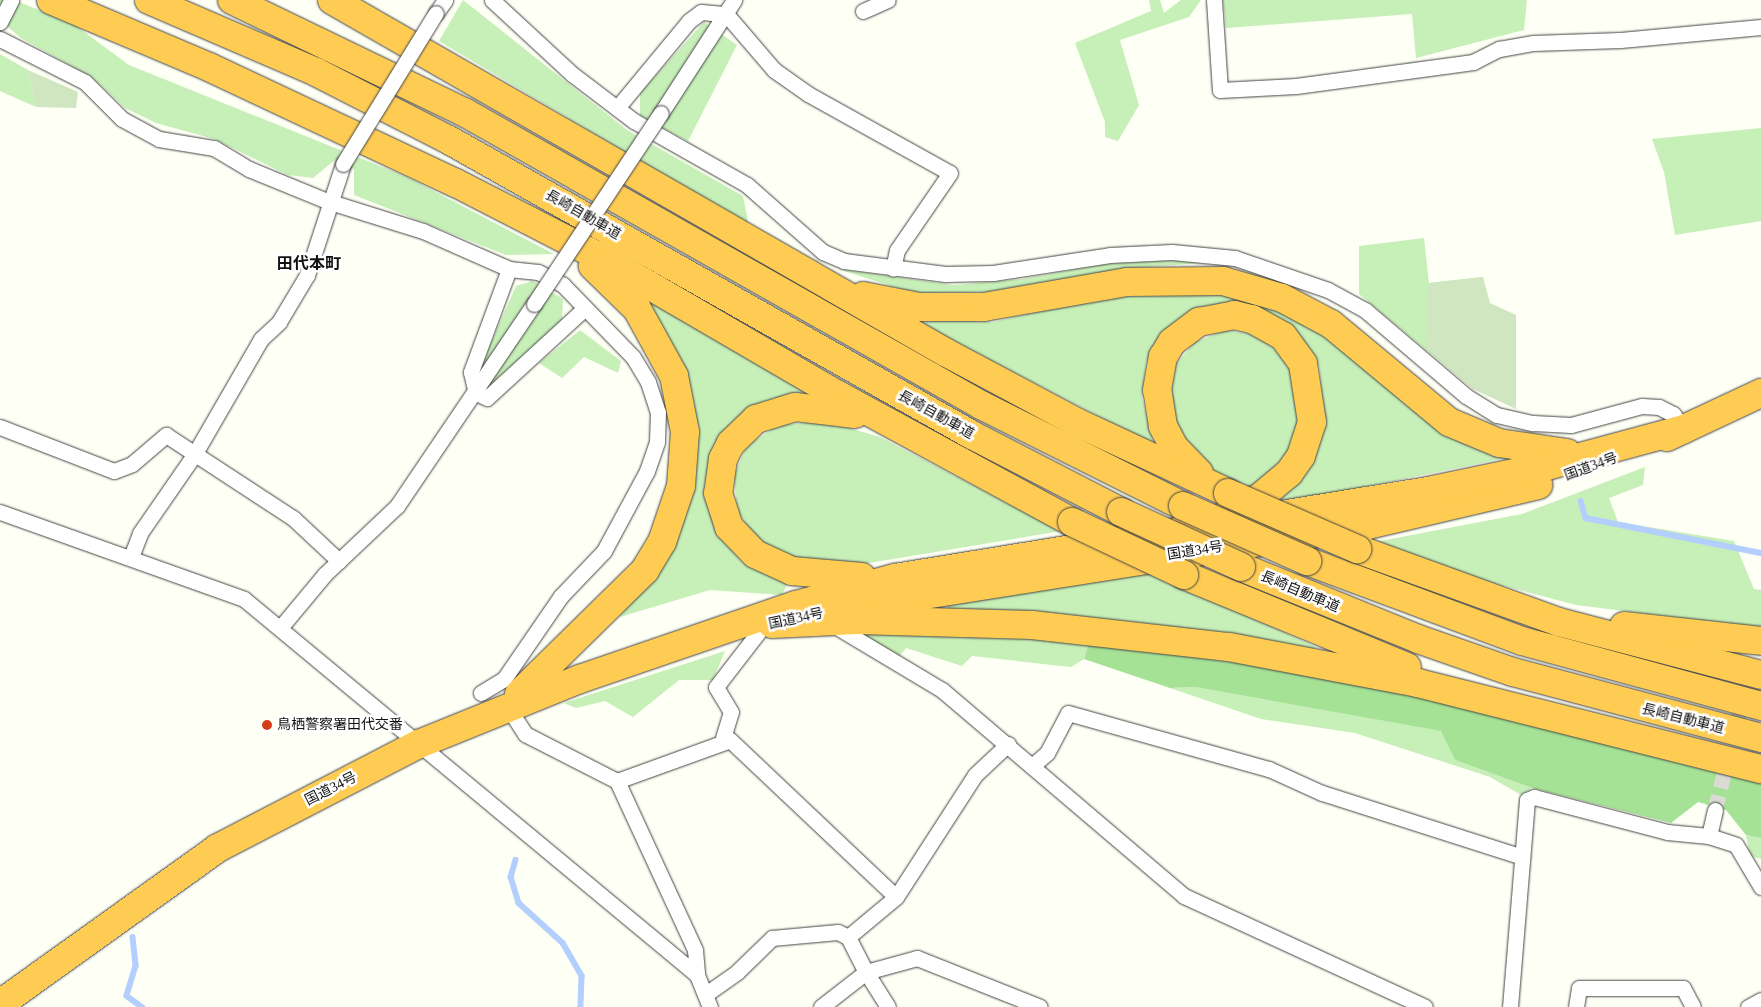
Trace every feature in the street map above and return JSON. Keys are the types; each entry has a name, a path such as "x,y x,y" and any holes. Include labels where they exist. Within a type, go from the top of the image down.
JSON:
{"highway":[{"path":"51,0 327,120 604,259 923,443 1076,534 1184,575 1415,670 1514,705"},
{"name":"長崎自動車道","path":"150,0 307,68 406,117 972,436 1121,512 1242,567 1418,639 1513,672 1761,738"},
{"path":"232,0 464,112 981,405 1182,506 1307,561 1522,641 1761,706"},
{"path":"332,0 815,278 1076,422 1228,493 1357,549 1481,597 1639,644 1761,675"},
{"path":"495,703 542,675 645,570 674,514 685,460 681,404 674,376 652,330 616,285 522,218"},
{"path":"815,278 888,302 950,308 1017,304 1142,280 1223,282 1282,298 1330,324 1430,408 1472,433 1547,452 1617,448"},
{"path":"1076,534 1259,498 1289,473 1302,456 1312,422 1304,364 1283,336 1268,325 1234,315 1215,317 1185,330 1163,357 1157,390 1164,426 1174,447 1192,468 1228,493"},
{"name":"国道34号","path":"698,640 922,593 1421,515 1556,479 1684,430 1761,392"},
{"path":"923,443 840,409 775,411 743,430 727,451 719,475 721,511 729,527 755,554 792,571 864,577 970,563"},
{"name":"国道34号","path":"0,1004 218,848 495,703 698,640 843,591 970,563 1076,534 1366,502 1617,448 1684,430"},
{"path":"1481,597 1606,624 1761,641"},
{"path":"768,624 947,622 1122,634 1335,665 1514,705 1761,769"}],"street":[{"path":"0,22 11,0"},
{"path":"131,557 140,533 194,455 261,339 279,322 307,275 327,201 342,164 445,0"},
{"path":"492,0 572,74 617,108 747,185 823,252 844,261 893,269 993,273 1110,254 1172,252 1235,258 1320,286 1365,310 1466,396 1497,414 1533,424 1571,425 1642,406 1659,407 1673,414 1684,430"},
{"path":"280,628 339,561 397,506 476,393 734,0"},
{"path":"863,11 888,0"},
{"path":"1214,0 1220,90 1296,86 1473,62 1499,49 1534,42 1620,40 1761,27"},
{"path":"617,108 689,21 701,12 726,14 774,70 801,89 950,173 897,250 893,269"},
{"path":"0,39 85,82 122,119 159,138 214,148 250,169 327,201 423,231 509,269 538,272 562,285 633,357 648,382 658,412 657,442 647,471 604,551 561,596 504,680 495,703 525,734 617,781 695,950 697,976 708,1000 781,934 838,932 848,937 866,972 888,1007"},
{"path":"476,393 472,372 509,269"},
{"path":"476,393 487,398 585,308"},
{"path":"0,427 114,471 132,464 166,434 194,455 293,518 339,561"},
{"path":"0,512 131,557 244,599 697,976"},
{"path":"827,622 942,690 1008,744 1184,896 1425,1007"},
{"path":"723,738 731,712 716,687 768,624"},
{"path":"1032,766 1047,753 1068,713 1269,770 1322,793 1522,857"},
{"path":"617,781 723,738"},
{"path":"723,738 758,764 896,897"},
{"path":"848,937 896,897 975,775 1008,744"},
{"path":"1510,1007 1527,800 1534,797 1667,832 1708,836 1736,845 1761,887"},
{"path":"1708,836 1715,810"},
{"path":"821,1007 866,972 917,958 1040,1007"},
{"path":"1576,1007 1579,988 1683,988 1693,1007"},
{"path":"1748,1007 1761,1000"}],"green space":[{"path":"0,0 14,0 72,23 129,65 407,177 554,254 506,255 354,195 354,169 336,159 313,178 288,175 214,139 156,123 125,108 93,78 21,38 0,20"},
{"path":"463,0 627,130 743,196 749,226 439,41"},
{"path":"1149,0 1160,0 1164,13 1181,0 1201,0 1189,17 1120,40 1139,105 1118,141 1105,137 1105,122 1075,43 1151,11"},
{"path":"1223,0 1527,0 1524,30 1416,58 1412,14 1226,28"},
{"path":"704,22 737,45 688,141 640,116 640,93"},
{"path":"0,54 28,70 36,107 0,91"},
{"path":"28,70 78,92 76,108 36,107"},
{"path":"1761,128 1761,221 1675,235 1664,172 1652,139"},
{"path":"1424,238 1429,283 1483,277 1473,389 1359,294 1359,246"},
{"path":"1139,258 1205,263 1145,267 989,292 913,293 838,269 955,285 1022,279"},
{"path":"1483,277 1490,303 1516,315 1516,409 1473,389 1425,347 1429,283"},
{"path":"533,281 563,299 562,320 491,384 479,370 516,286"},
{"path":"1137,289 1205,289 1269,303 1333,337 1412,410 1467,443 1516,456 1276,505 1308,467 1325,421 1319,366 1294,330 1168,328 1146,362 1142,398 1154,445 923,325 928,319 993,322"},
{"path":"648,299 804,386 802,394 757,404 718,437 705,486 716,532 742,562 788,582 782,595 710,590 620,617 673,543 693,413 677,353 646,307"},
{"path":"580,330 621,361 618,373 584,357 562,378 539,363"},
{"path":"1226,330 1261,336 1290,364 1299,412 1294,440 1278,468 1249,490 1209,471 1179,432 1171,397 1176,364 1195,342"},
{"path":"825,421 880,437 1061,531 839,568 794,560 757,541 737,510 734,475 747,445 779,425"},
{"path":"1645,467 1643,485 1609,498 1618,522 1734,541 1754,589 1761,590 1761,628 1576,605 1467,576 1375,542 1522,514"},
{"path":"1152,572 1316,647 1312,651 1132,622 949,611 947,604"},
{"path":"881,627 1089,643 1084,659 1071,667 972,656 962,666 906,648 897,659 857,636"},
{"path":"1089,643 1259,666 1464,705 1761,782 1761,838 1746,835 1726,810 1698,802 1671,823 1532,788 1455,760 1441,731 1195,687 1170,688 1084,659"},
{"path":"725,651 713,680 679,680 633,717 605,701 576,708 564,703"},
{"path":"1195,687 1442,731 1455,760 1532,788 1521,795 1490,777 1355,733 1261,719 1170,688"},
{"path":"1746,835 1761,838 1761,859 1750,856"}],"waterway":[{"path":"1581,501 1586,518 1761,553"},
{"path":"516,860 511,877 519,903 563,943 582,976 581,1007"},
{"path":"133,937 136,966 127,996 142,1007"}],"tunnel":[{"path":"1715,810 1759,635"}],"place":[{"name":"鳥栖警察署田代交番","path":"267,725"}],"district":[{"name":"田代本町","path":"309,264"}]}
